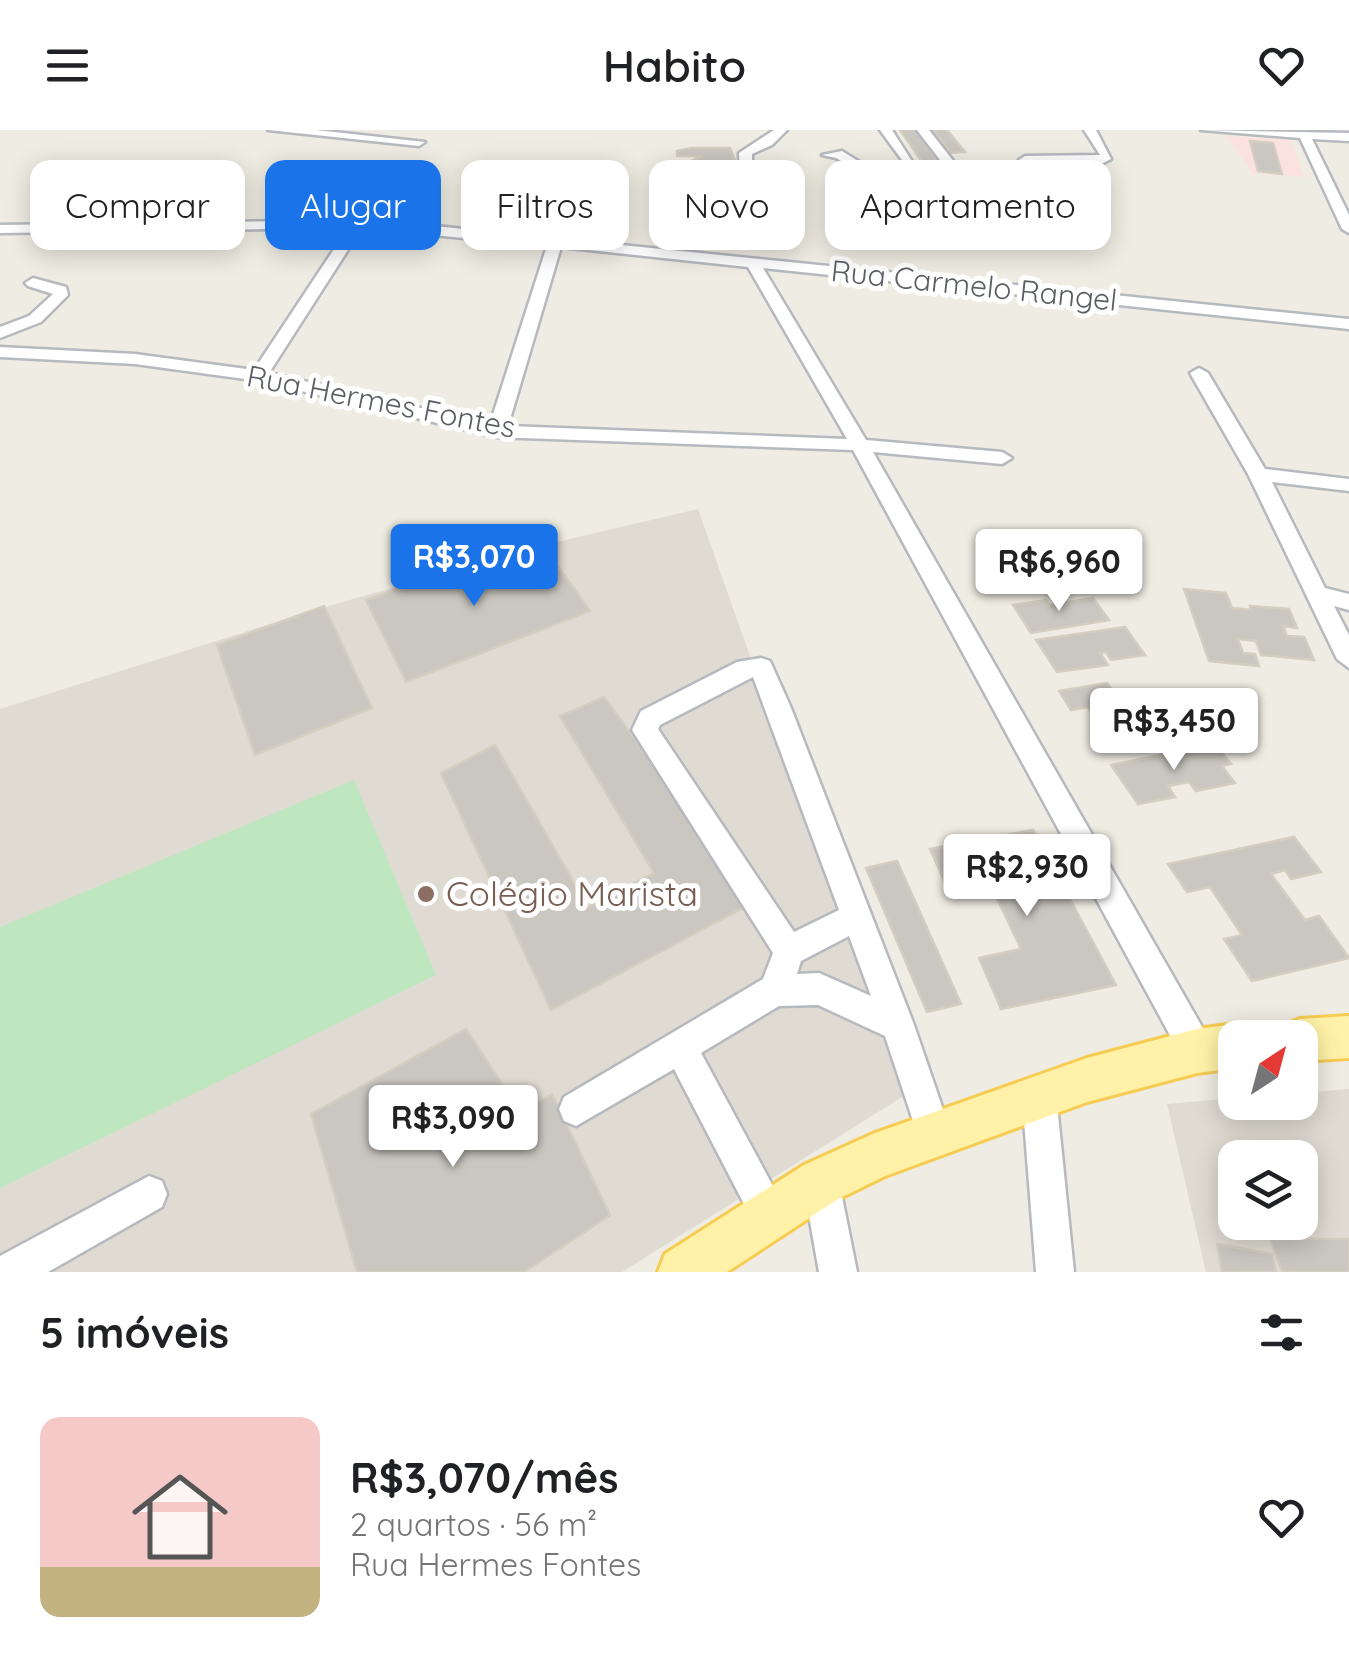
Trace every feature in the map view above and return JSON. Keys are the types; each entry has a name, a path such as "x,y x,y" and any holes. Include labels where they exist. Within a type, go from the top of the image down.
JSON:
{"main road":[{"path":"1318,1039 1349,1037"},
{"path":"682,1272 821,1182 933,1133 1039,1095 1216,1048"}],"street":[{"path":"274,130 419,142"},
{"path":"748,160 744,153 768,142 780,130"},
{"path":"841,157 877,178 918,174 886,130"},
{"path":"923,130 946,160"},
{"path":"1025,160 1103,159 1107,156 1090,130"},
{"path":"1207,130 1349,137"},
{"path":"1301,132 1347,222"},
{"path":"1311,148 1348,151"},
{"name":"Rua Carmelo Rangel","path":"0,228 265,225"},
{"path":"259,376 343,250"},
{"path":"497,431 553,250"},
{"name":"Rua Carmelo Rangel","path":"624,250 1349,324"},
{"path":"753,263 1216,1048"},
{"path":"0,333 35,319 60,295 61,290 33,284"},
{"name":"Rua Hermes Fontes","path":"0,352 136,359 259,376 497,431 860,446 1002,458"},
{"path":"1199,373 1258,474 1349,659"},
{"path":"1258,474 1349,485"},
{"path":"1315,593 1349,602"},
{"path":"789,952 645,730 650,718 746,668 761,666 898,1025 933,1133"},
{"path":"774,990 789,952 855,917"},
{"path":"576,1109 774,990 819,988 898,1025"},
{"path":"680,1046 769,1214"},
{"path":"1039,1095 1054,1272"},
{"path":"821,1182 838,1272"},
{"path":"10,1272 148,1194"}],"shaded area":[{"path":"1227,136 1290,140 1305,177 1252,173"},
{"name":"Colégio Marista","path":"698,509 751,659 931,1079 622,1272 0,1272 0,709 308,612 527,549"},
{"path":"1349,1089 1349,1272 1206,1272 1167,1104 1218,1100 1218,1120 1318,1120 1318,1092"}],"green space":[{"path":"354,780 436,975 0,1188 0,927"}],"building":[{"path":"900,130 915,130 937,160 921,160"},
{"path":"933,130 947,130 965,152 951,153"},
{"path":"1250,141 1273,143 1282,174 1258,171"},
{"path":"730,148 735,160 693,160 703,156 677,156 677,151"},
{"path":"538,539 590,611 406,682 366,600"},
{"path":"1184,589 1226,593 1232,608 1289,609 1297,628 1283,626 1287,636 1304,637 1314,660 1261,655 1256,641 1238,639 1243,653 1255,654 1259,666 1209,661"},
{"path":"1093,598 1109,620 1031,633 1013,605 1046,600 1049,605"},
{"path":"324,606 372,708 255,755 217,645"},
{"path":"1125,627 1145,655 1111,660 1106,652 1100,653 1108,665 1057,672 1036,640"},
{"path":"1107,683 1124,708 1161,702 1184,735 1124,749 1116,737 1108,738 1088,707 1071,710 1059,691"},
{"path":"604,697 754,902 551,1010 441,773 495,745 588,907 654,873 560,716"},
{"path":"1215,744 1231,764 1222,766 1235,783 1196,791 1189,782 1168,786 1175,797 1138,804 1111,765"},
{"path":"1033,830 1116,985 1001,1009 979,958 1021,949 992,888 951,896 930,849"},
{"path":"1294,837 1321,872 1291,879 1285,870 1271,874 1305,920 1319,916 1349,958 1252,981 1224,939 1242,935 1210,887 1187,892 1168,864"},
{"path":"897,861 961,1004 927,1012 866,868"},
{"path":"466,1029 521,1113 552,1094 610,1215 524,1272 357,1272 311,1114"},
{"path":"1349,1239 1349,1272 1282,1272 1270,1240"},
{"path":"1217,1244 1272,1254 1276,1272 1222,1272"}],"place":[{"name":"Colégio Marista","path":"426,894"}]}
